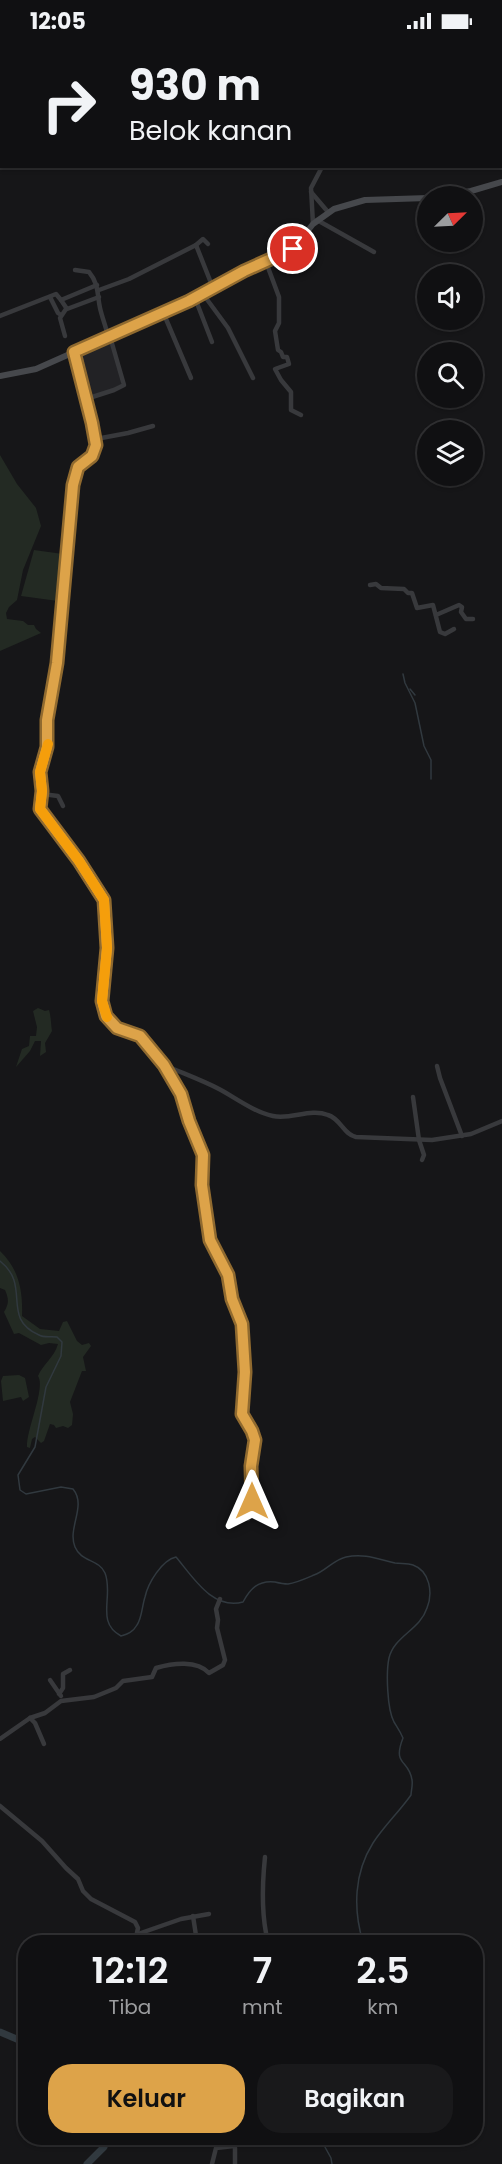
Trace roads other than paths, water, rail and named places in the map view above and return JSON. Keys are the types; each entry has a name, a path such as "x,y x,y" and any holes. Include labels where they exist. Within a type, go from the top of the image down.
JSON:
{"main road":[{"path":"483,189 502,182"},
{"path":"0,376 36,369 195,298 293,249 315,222 328,212 359,201 417,198"}],"street":[{"path":"321,168 311,192 315,222 374,252"},
{"path":"311,192 328,212"},
{"path":"61,300 127,280 196,245 203,238 208,244"},
{"path":"196,245 213,288"},
{"path":"266,262 279,297 279,323 275,332 278,351 283,357 287,357 289,364 275,368 291,392 291,410 300,415"},
{"path":"75,270 90,272 98,287 100,309 107,336 111,340 124,385 86,399"},
{"path":"0,316 57,294 66,309"},
{"path":"203,294 228,328 253,378"},
{"path":"50,297 58,313 62,315"},
{"path":"65,336 60,318 66,309 99,297"},
{"path":"195,298 212,342"},
{"path":"163,312 191,378"},
{"path":"74,352 96,439 95,452 78,467 73,485 57,663 46,731 48,742 40,772 42,794 40,803 42,811 79,861 105,904 107,948 102,1001 106,1016 117,1028 140,1036 164,1065 181,1094 203,1155 202,1185 210,1240 228,1275 232,1299 242,1324 245,1372 242,1414 255,1440 251,1466 253,1493 248,1519"},
{"path":"96,439 128,434 153,426"},
{"path":"370,585 404,589 413,595 417,608 432,604 440,632 445,633 454,629"},
{"path":"436,615 459,605 466,619 472,619"},
{"path":"42,794 58,796 63,806"},
{"path":"164,1065 267,1114 282,1117 304,1113 327,1114 338,1121 347,1134 352,1136 419,1140 462,1136 502,1121"},
{"path":"437,1066 462,1136"},
{"path":"413,1097 419,1140 424,1155 422,1160"},
{"path":"0,1739 30,1719 64,1701 96,1697 116,1688 123,1681 152,1677 154,1669 172,1664 200,1666 209,1673 220,1668 224,1665 225,1660 217,1628 216,1605 220,1599"},
{"path":"59,1694 63,1688 63,1674 70,1670"},
{"path":"50,1680 64,1701"},
{"path":"30,1719 35,1723 44,1744"},
{"path":"0,1806 54,1854 78,1879 83,1891 91,1899 135,1922 138,1934 193,1916 209,1914"},
{"path":"265,1857 262,1890 263,1927 266,1935"},
{"path":"193,1916 196,1935"},
{"path":"212,2164 216,2148 234,2146 235,2164"}],"waterway":[{"path":"403,674 415,703 424,746 431,760 431,779"},
{"path":"410,689 415,695"},
{"path":"0,1261 14,1281 18,1311 27,1328 45,1337 57,1337 62,1342 61,1356 46,1387 35,1447 18,1475 20,1490 26,1494 61,1487 73,1489 78,1503 73,1532 75,1547 81,1555 99,1565 105,1573 108,1591 107,1616 113,1630 121,1636 132,1631 139,1622 147,1591 156,1573 176,1557 204,1590 213,1597 232,1603 243,1602 252,1589 264,1582 294,1583 318,1573 341,1558 353,1556 413,1565 419,1568 426,1577 430,1596 424,1616 396,1644 388,1664 390,1708 394,1722 403,1738 399,1753 410,1773 411,1795 373,1843 362,1866 357,1891 361,1935"},
{"path":"0,2032 18,2040"},
{"path":"87,2164 104,2147 103,2145"},
{"path":"324,2145 332,2164"}]}
